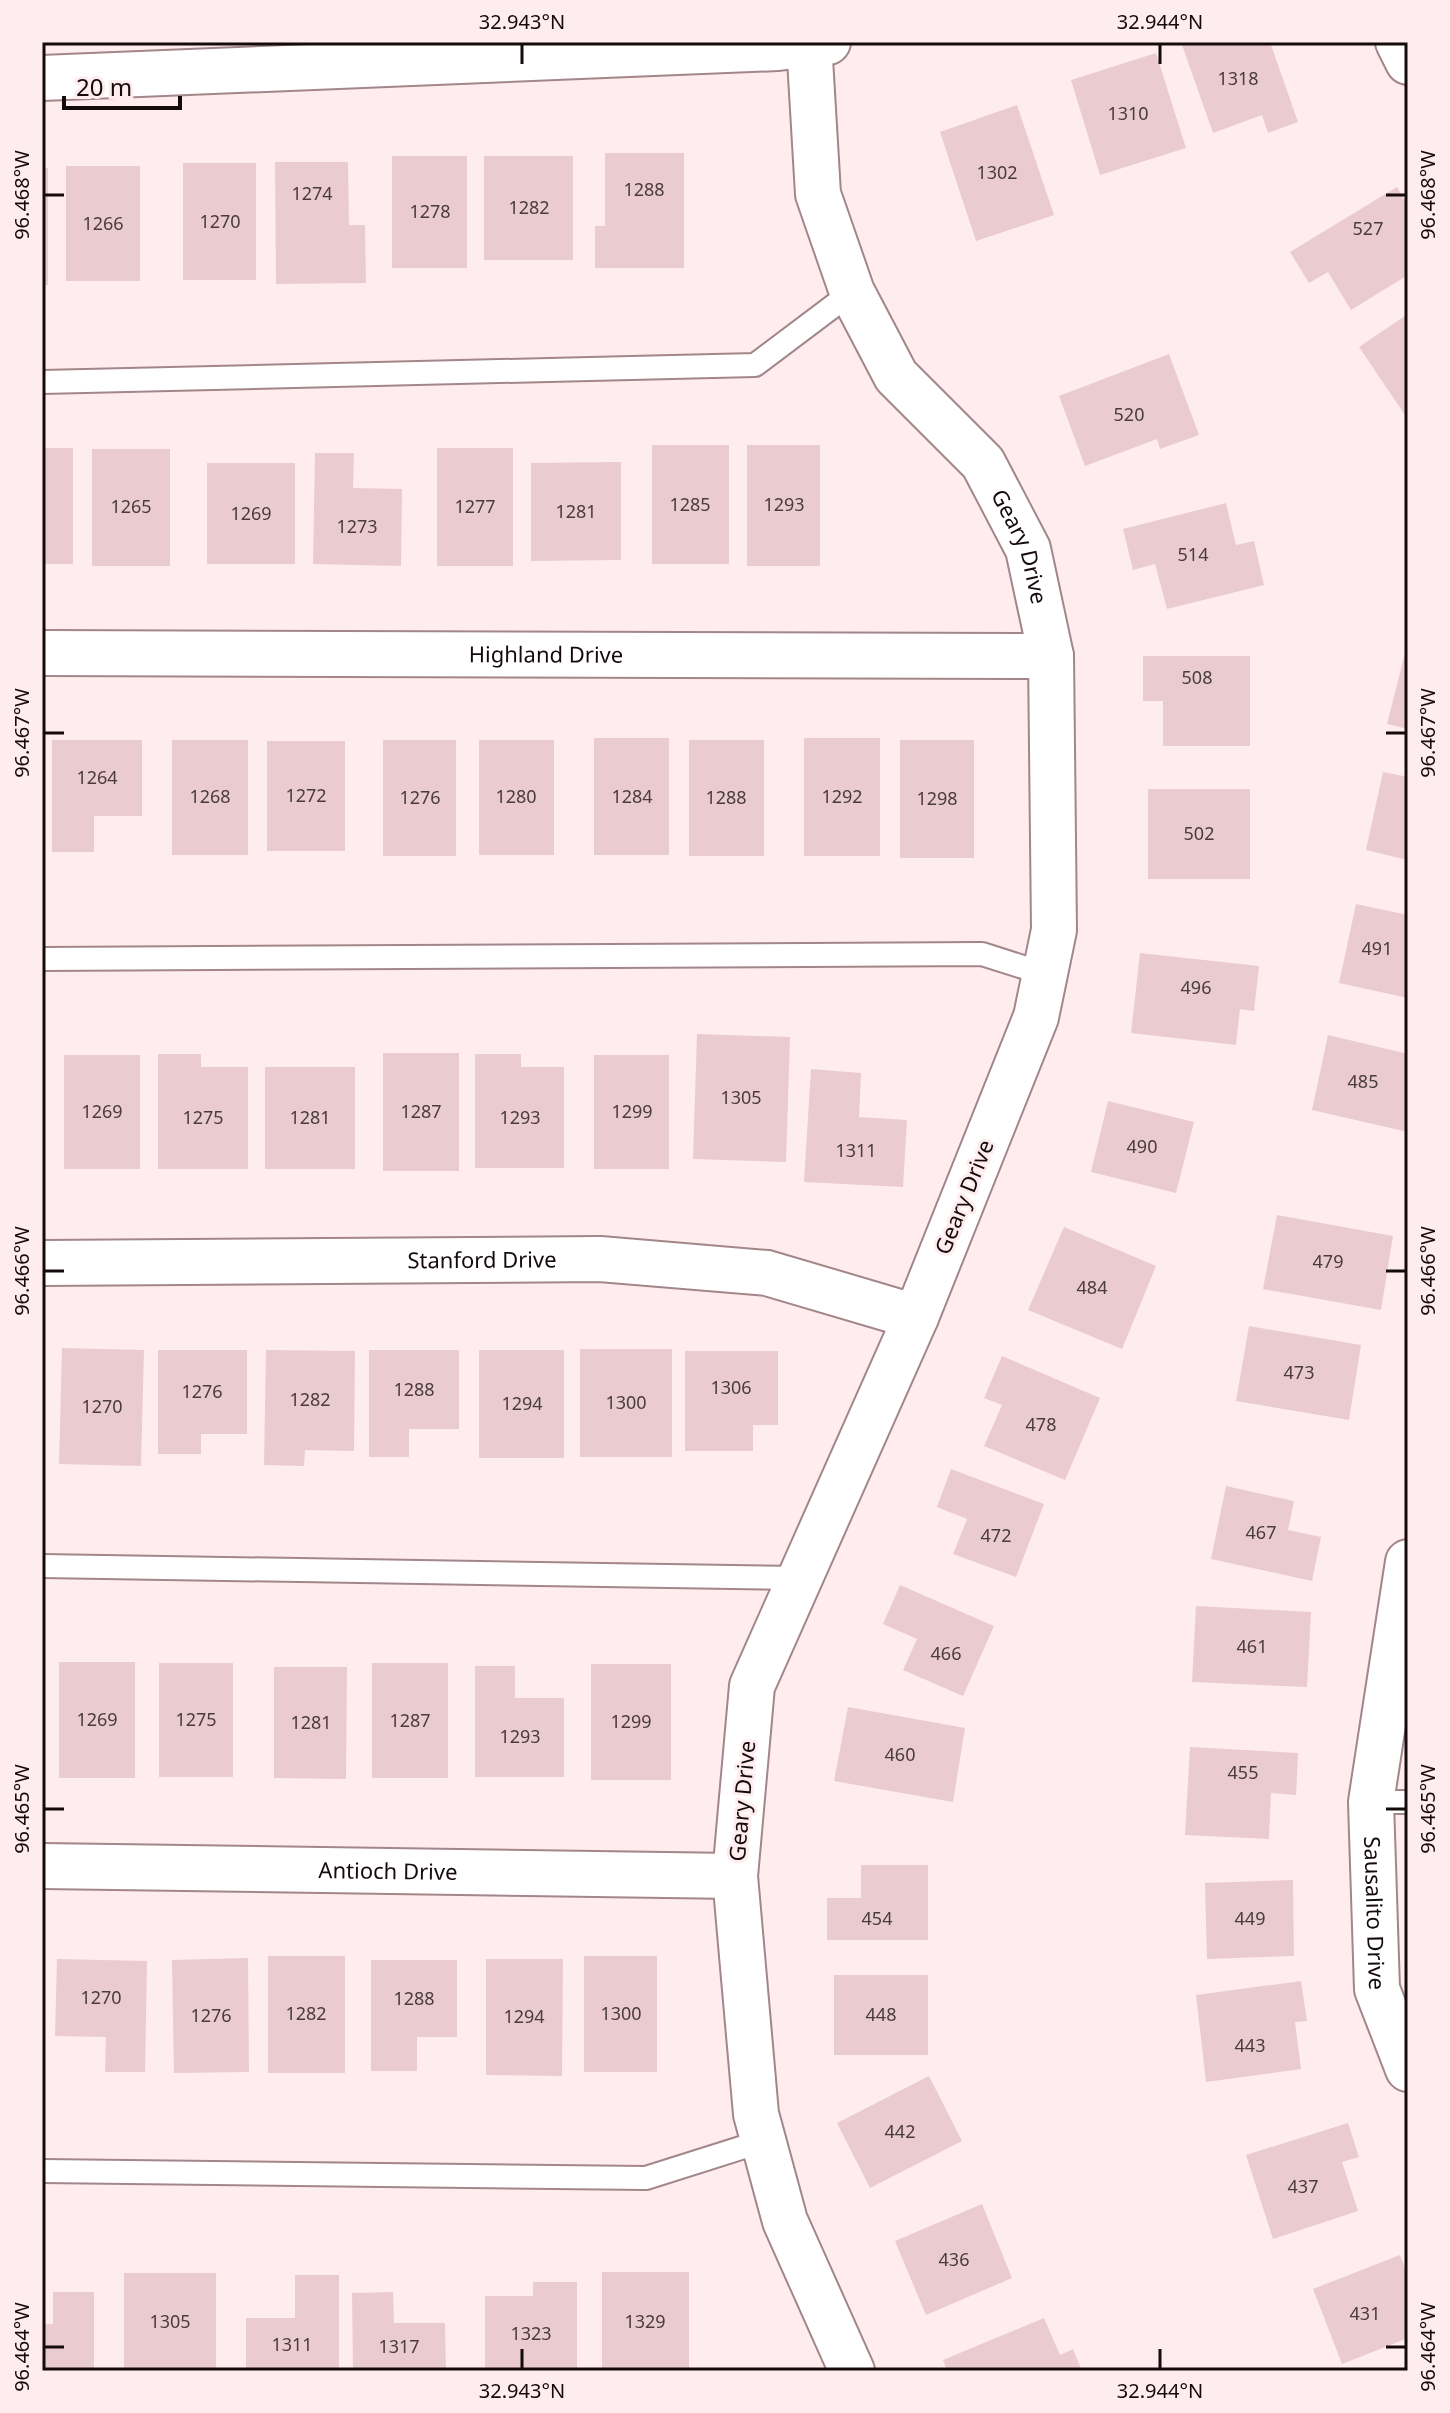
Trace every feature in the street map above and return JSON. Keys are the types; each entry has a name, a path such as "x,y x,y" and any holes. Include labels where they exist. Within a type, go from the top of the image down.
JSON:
{"street":[{"path":"1398,42 1408,62"},
{"path":"42,78 228,56 816,44"},
{"name":"Geary Drive","path":"816,44 818,194 852,292 896,376 983,463 1028,549 1051,656 1054,930 1036,1017 916,1317 752,1686 735,1876 756,2114 785,2221 852,2371"},
{"name":"Highland Drive","path":"42,653 1051,656"},
{"name":"Stanford Drive","path":"42,1263 600,1259 767,1273 916,1317"},
{"name":"Sausalito Drive","path":"1408,1562 1377,1989 1408,2069"},
{"name":"Antioch Drive","path":"42,1866 735,1876"}],"lane":[{"path":"42,382 755,365 852,292"},
{"path":"42,959 982,954 1045,974"},
{"path":"42,1566 800,1578"},
{"path":"42,2171 646,2178 763,2141"}],"building":[{"path":"1181,42 1270,42 1298,122 1268,133 1262,115 1213,133"},
{"path":"1156,53 1186,148 1100,175 1071,80"},
{"path":"1017,105 1054,215 976,241 940,132"},
{"path":"605,153 684,153 684,268 595,268 595,226 605,226"},
{"path":"392,156 467,156 467,268 392,268"},
{"path":"484,156 573,156 573,260 484,260"},
{"path":"275,162 348,162 349,225 365,225 366,283 276,284"},
{"path":"183,163 256,163 256,280 183,280"},
{"path":"66,166 140,166 140,281 66,281"},
{"path":"42,168 48,168 48,285 42,285"},
{"path":"1397,187 1408,206 1408,275 1351,310 1328,272 1309,283 1290,252"},
{"path":"1408,314 1408,413 1405,415 1359,347"},
{"path":"1169,354 1199,435 1160,449 1157,439 1085,466 1059,396"},
{"path":"652,445 729,445 729,564 652,564"},
{"path":"747,445 820,445 820,566 747,566"},
{"path":"42,448 73,448 73,564 42,564"},
{"path":"437,448 513,448 513,566 437,566"},
{"path":"92,449 170,449 170,566 92,566"},
{"path":"315,453 354,453 353,488 402,489 401,566 313,564"},
{"path":"621,462 621,560 531,561 531,463"},
{"path":"207,463 295,463 295,564 207,564"},
{"path":"1226,503 1236,545 1254,541 1264,585 1167,609 1155,564 1133,570 1123,529"},
{"path":"1408,641 1408,729 1387,724"},
{"path":"1143,656 1250,656 1250,746 1163,746 1163,701 1143,701"},
{"path":"594,738 669,738 669,855 594,855"},
{"path":"804,738 880,738 880,856 804,856"},
{"path":"52,740 142,740 142,816 94,816 94,852 52,852"},
{"path":"172,740 248,740 248,855 172,855"},
{"path":"383,740 456,740 456,856 383,856"},
{"path":"479,740 554,740 554,855 479,855"},
{"path":"689,740 764,740 764,856 689,856"},
{"path":"900,740 974,740 974,858 900,858"},
{"path":"267,741 345,741 345,851 267,851"},
{"path":"1383,772 1408,777 1408,860 1366,850"},
{"path":"1148,789 1250,789 1250,879 1148,879"},
{"path":"1356,904 1408,915 1408,998 1339,983"},
{"path":"1140,953 1259,966 1254,1011 1240,1009 1236,1045 1131,1033"},
{"path":"697,1034 790,1037 786,1162 693,1159"},
{"path":"1328,1035 1408,1054 1408,1132 1312,1110"},
{"path":"383,1053 459,1053 459,1171 383,1171"},
{"path":"158,1054 201,1054 201,1067 248,1067 248,1169 158,1169"},
{"path":"475,1054 521,1054 521,1067 564,1067 564,1168 475,1168"},
{"path":"64,1055 140,1055 140,1169 64,1169"},
{"path":"594,1055 669,1055 669,1169 594,1169"},
{"path":"265,1067 355,1067 355,1169 265,1169"},
{"path":"811,1069 861,1073 859,1117 907,1120 903,1187 804,1182"},
{"path":"1108,1101 1194,1122 1176,1193 1091,1172"},
{"path":"1277,1215 1393,1236 1381,1310 1263,1289"},
{"path":"1064,1227 1156,1266 1122,1349 1028,1310"},
{"path":"1249,1326 1361,1345 1349,1420 1236,1401"},
{"path":"62,1348 144,1350 141,1466 59,1464"},
{"path":"580,1349 672,1349 672,1457 580,1457"},
{"path":"158,1350 247,1350 247,1434 201,1434 201,1454 158,1454"},
{"path":"266,1350 355,1351 354,1451 305,1450 304,1466 264,1465"},
{"path":"369,1350 459,1350 459,1429 409,1429 409,1457 369,1457"},
{"path":"479,1350 564,1350 564,1458 479,1458"},
{"path":"685,1351 778,1351 778,1425 753,1425 753,1451 685,1451"},
{"path":"1002,1356 1100,1398 1065,1480 984,1446 1002,1405 984,1398"},
{"path":"951,1469 1044,1504 1016,1577 953,1554 967,1519 937,1507"},
{"path":"1226,1486 1294,1501 1288,1530 1321,1537 1312,1581 1211,1559"},
{"path":"900,1585 994,1626 963,1696 903,1670 917,1639 883,1624"},
{"path":"1196,1606 1311,1612 1307,1687 1192,1682"},
{"path":"59,1662 135,1662 135,1778 59,1778"},
{"path":"159,1663 233,1663 233,1777 159,1777"},
{"path":"372,1663 448,1663 448,1778 372,1778"},
{"path":"591,1664 671,1664 671,1780 591,1780"},
{"path":"475,1666 515,1666 515,1698 564,1698 564,1777 475,1777"},
{"path":"274,1667 347,1667 346,1779 274,1778"},
{"path":"848,1707 965,1728 953,1802 834,1781"},
{"path":"1190,1747 1298,1753 1296,1795 1271,1793 1269,1839 1185,1835"},
{"path":"861,1865 928,1865 928,1940 827,1940 827,1898 861,1898"},
{"path":"1293,1880 1294,1956 1207,1959 1205,1883"},
{"path":"268,1956 345,1956 345,2073 268,2073"},
{"path":"584,1956 657,1956 657,2072 584,2072"},
{"path":"248,1958 249,2072 174,2073 172,1960"},
{"path":"57,1959 147,1961 145,2072 105,2072 106,2037 55,2036"},
{"path":"486,1959 563,1959 562,2076 486,2075"},
{"path":"371,1960 457,1960 457,2037 417,2037 417,2071 371,2071"},
{"path":"834,1975 928,1975 928,2055 834,2055"},
{"path":"1301,1981 1307,2021 1295,2022 1301,2069 1206,2082 1196,1995"},
{"path":"929,2076 962,2141 870,2188 837,2123"},
{"path":"1348,2123 1359,2157 1342,2162 1358,2211 1273,2239 1246,2155"},
{"path":"982,2204 1012,2278 926,2315 895,2241"},
{"path":"1400,2255 1408,2277 1408,2338 1342,2364 1313,2289"},
{"path":"602,2272 689,2272 689,2371 602,2371"},
{"path":"124,2273 216,2273 216,2371 124,2371"},
{"path":"295,2275 339,2275 339,2371 246,2371 246,2318 295,2318"},
{"path":"533,2282 577,2282 577,2371 485,2371 485,2296 533,2296"},
{"path":"53,2292 94,2292 94,2371 42,2371 42,2324 53,2324"},
{"path":"393,2292 394,2323 445,2323 446,2371 353,2371 352,2293"},
{"path":"1044,2318 1060,2355 1073,2349 1082,2371 947,2371 943,2360"}]}
